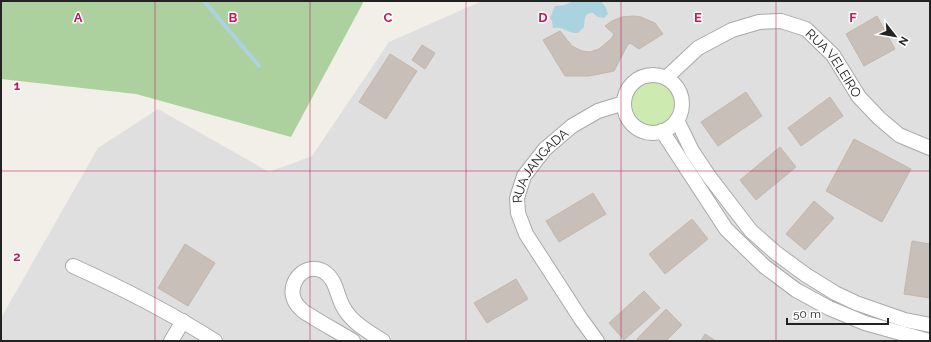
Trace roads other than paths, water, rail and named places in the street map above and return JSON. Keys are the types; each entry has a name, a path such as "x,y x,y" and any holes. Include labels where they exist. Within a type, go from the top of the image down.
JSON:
{"street":[{"name":"RUA VELEIRO","path":"666,78 698,48 732,30 759,22 781,21 806,29 833,55 860,97 879,118 899,135 930,148"},
{"path":"657,75 666,78 674,84 682,101 681,111 677,120 662,132 653,133 635,127 625,112 624,103 626,93 631,85 638,79 647,76 657,75"},
{"name":"RUA JANGADA","path":"597,341 526,234 518,213 516,198 524,176 545,149 572,126 598,111 624,103"},
{"path":"677,120 692,151 708,175 751,231 776,253 806,275 835,293 856,303 905,320 930,325"},
{"path":"662,132 726,229 764,266 796,290 829,308 865,323 929,341"},
{"path":"73,266 113,284 183,321 215,341"},
{"path":"353,341 301,309 293,299 292,288 296,279 303,273 313,269 321,270 332,279 344,309 351,318 383,341"},
{"path":"171,341 183,321"}],"water":[{"path":"573,1 601,1 608,14 604,18 598,17 593,13 588,14 585,18 584,27 578,33 560,28 553,28 550,18 555,6 565,5"}],"waterway":[{"path":"204,1 259,66"}]}
